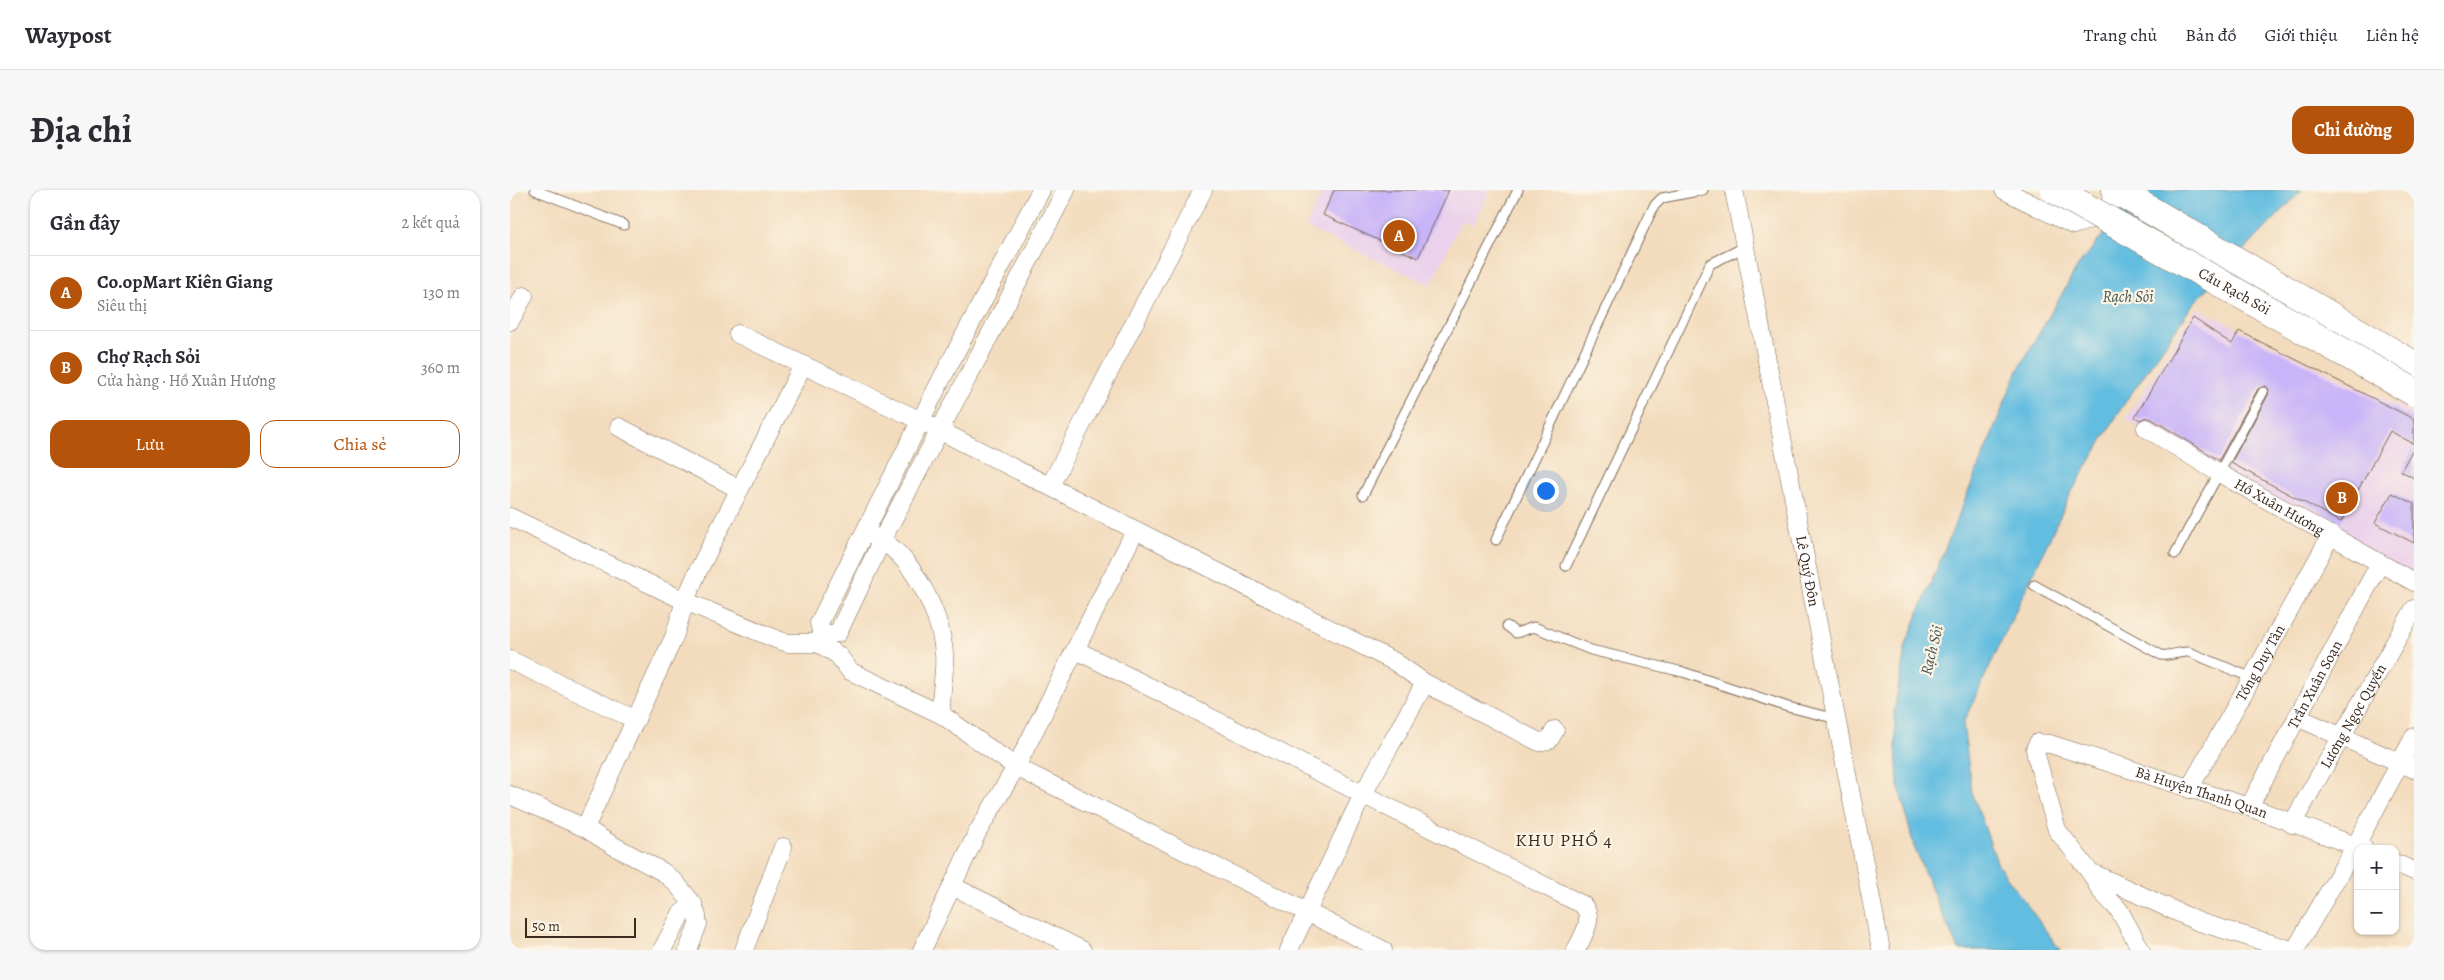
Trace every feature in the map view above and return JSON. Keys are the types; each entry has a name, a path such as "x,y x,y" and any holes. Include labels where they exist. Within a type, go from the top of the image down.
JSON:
{"main road":[{"name":"Cầu Rạch Sỏi","path":"2056,190 2414,392"},
{"name":"Cầu Rạch Sỏi","path":"2115,190 2414,366"}],"street":[{"path":"1041,190 819,623 820,639 838,655 850,671 942,715 1016,768 1383,950"},
{"path":"510,517 685,601 778,640 788,643 820,639 838,634 882,540 1066,190"},
{"path":"1050,486 1203,190"},
{"name":"Lê Quý Đôn","path":"1734,190 1838,719 1881,950"},
{"path":"2004,190 2073,225 2093,219 2106,211 2115,190"},
{"path":"510,321 524,296"},
{"path":"738,334 921,421 993,460 1050,486 1395,662 1425,682 1539,742 1549,740 1555,730"},
{"path":"585,828 674,637 685,601 739,489 803,365"},
{"path":"619,427 739,489"},
{"name":"Hồ Xuân Hương","path":"2146,428 2219,473 2414,582"},
{"path":"922,950 977,833 1016,768 1135,531"},
{"path":"866,532 882,540 910,568 919,580 930,604 944,651 945,669 940,698 942,715"},
{"name":"Tống Duy Tân","path":"2188,789 2331,535"},
{"name":"Trần Xuân Soạn","path":"2249,807 2380,563"},
{"name":"Lương Ngọc Quyến","path":"2292,824 2414,609"},
{"path":"1076,650 1583,905 1587,910 1589,922 1576,950"},
{"path":"510,660 636,720"},
{"path":"1289,950 1363,794 1425,682"},
{"path":"2297,717 2407,765"},
{"path":"2361,845 2407,765 2414,737"},
{"name":"Bà Huyện Thanh Quan","path":"2090,872 2057,830 2040,771 2035,749 2036,745 2041,743 2050,744 2249,807 2354,845"},
{"path":"510,795 585,828 612,845 664,872 693,904 698,924 688,950"},
{"path":"744,950 783,847"},
{"path":"2090,872 2200,922 2294,950 2354,856"},
{"path":"2399,865 2414,871"},
{"path":"2090,872 2101,892 2119,910 2142,950"},
{"path":"952,886 1082,950"},
{"path":"662,950 681,914 693,904"}],"lane":[{"path":"535,190 624,225"},
{"path":"1363,495 1518,190"},
{"path":"1496,540 1654,206 1662,198 1704,190"},
{"path":"1566,566 1710,264 1745,247"},
{"path":"2176,554 2264,392"},
{"path":"2034,585 2161,655 2169,656 2180,651 2188,652 2252,678"},
{"path":"1507,626 1516,634 1534,628 1591,650 1683,672 1788,707 1838,719"}],"shaded area":[{"path":"1323,190 1490,190 1473,225 1461,221 1431,285 1305,227"},
{"path":"2196,308 2414,414 2414,578 2126,419"}],"water":[{"name":"Rạch Sỏi","path":"2139,190 2302,190 2193,304 2122,407 2071,493 1963,723 1972,792 1998,865 2060,950 1959,950 1914,847 1898,783 1894,711 1906,644 2018,370 2078,266"}],"building":[{"path":"1334,190 1449,190 1418,258 1323,215"},
{"path":"2193,318 2232,344 2239,331 2414,419 2414,444 2390,431 2341,522 2231,463 2268,395 2269,389 2266,386 2258,389 2219,460 2152,419 2146,417 2140,420 2135,417"},
{"path":"2414,447 2414,478 2401,471"},
{"path":"2392,493 2414,504 2414,543 2375,523"}],"place":[{"name":"Co.opMart Kiên Giang","path":"1399,236"},
{"name":"Chợ Rạch Sỏi","path":"2342,498"}],"district":[{"name":"KHU PHỐ 4","path":"1564,840"}]}
